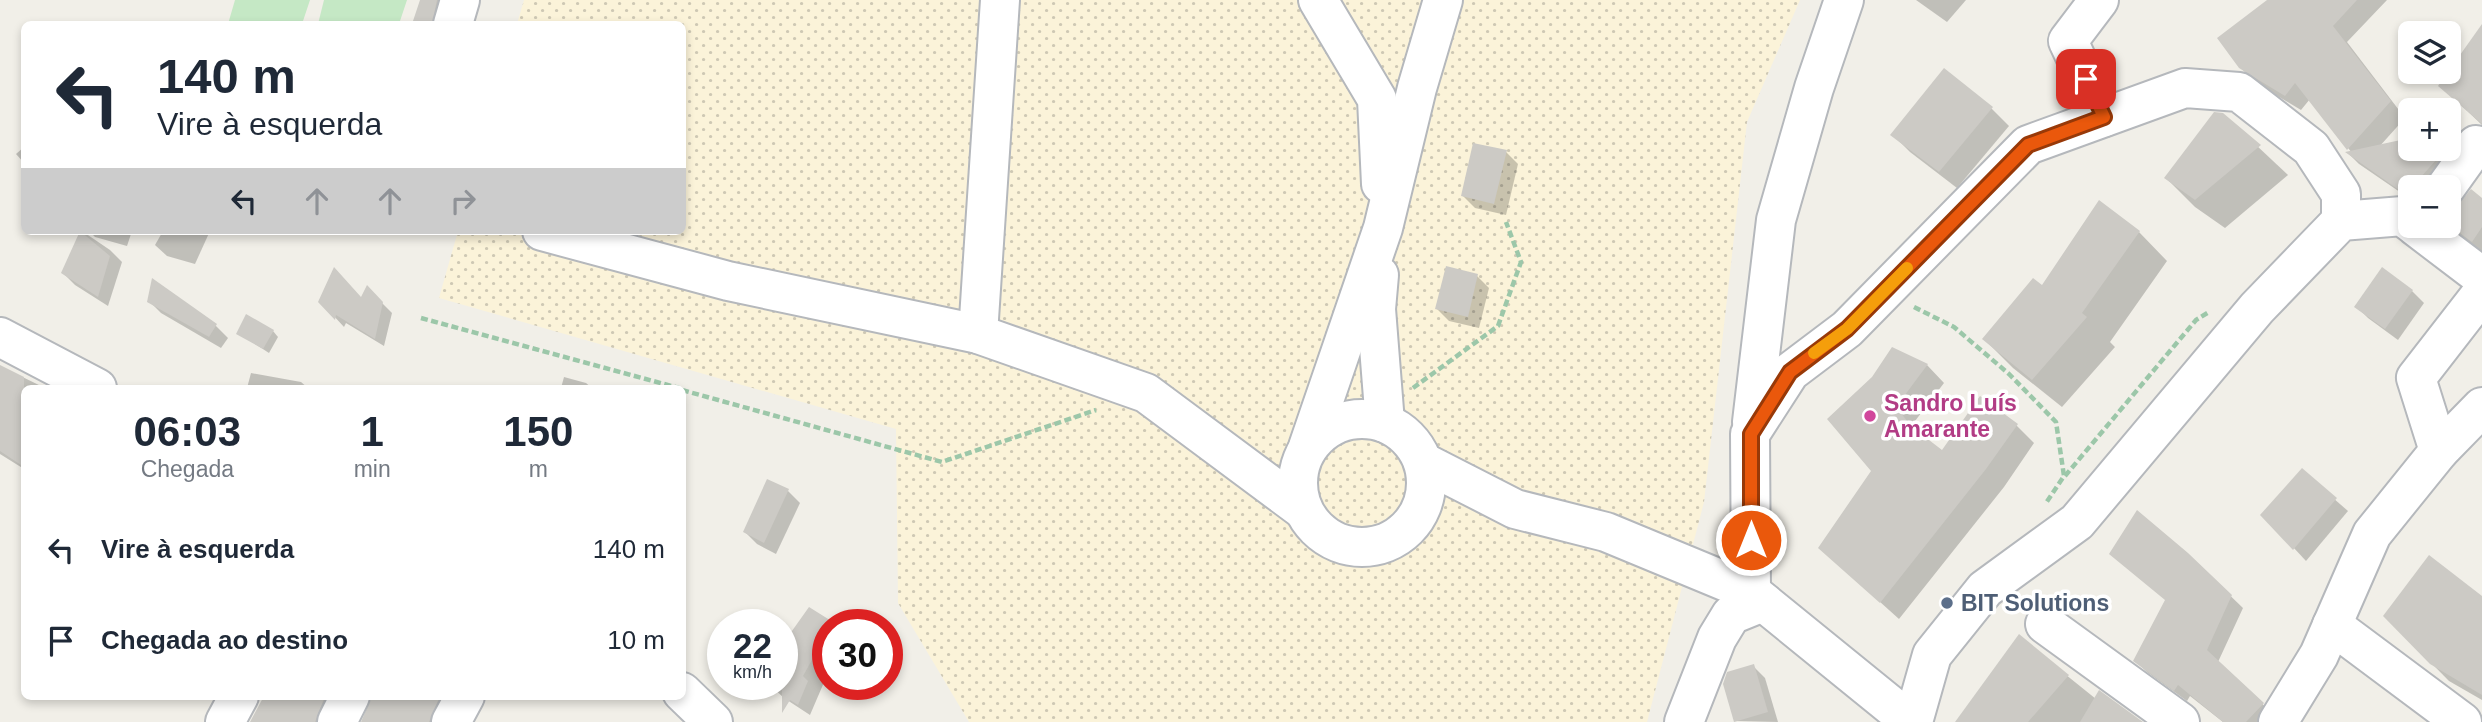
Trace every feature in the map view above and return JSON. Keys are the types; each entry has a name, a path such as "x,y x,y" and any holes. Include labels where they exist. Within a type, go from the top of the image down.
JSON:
{"street":[{"path":"454,21 460,0"},
{"path":"978,334 1000,0"},
{"path":"557,235 728,281 978,334 1146,393 1303,509 1317,529 1338,543 1362,548 1386,544 1407,530 1421,510 1427,486 1423,462 1414,445 1385,416 1376,309 1383,228 1377,99 1318,0"},
{"path":"1303,509 1298,488 1299,466 1308,447 1383,228 1417,88 1443,0"},
{"path":"1757,597 1751,434 1776,220 1814,89 1844,0"},
{"path":"2099,0 2068,41 2104,117"},
{"path":"1751,434 1790,372 1847,329 2028,145 2104,117 2185,88 2239,92 2311,148 2341,194 2341,220"},
{"path":"2455,175 2476,145 2482,149"},
{"path":"1423,462 1515,509 1606,532 1709,573 1757,597 1912,722 1932,655 1985,590 2077,522 2258,308 2341,220 2398,216"},
{"path":"2432,238 2482,277"},
{"path":"2439,451 2416,378 2482,293"},
{"path":"0,337 91,385"},
{"path":"1308,447 1323,431 1343,421 1385,416"},
{"path":"2278,722 2319,655 2372,534 2439,451 2478,420"},
{"path":"1709,573 1717,638"},
{"path":"1684,722 1717,638 1731,615 1757,597"},
{"path":"2045,624 2180,722"},
{"path":"2332,625 2462,722"},
{"path":"686,696 713,722"},
{"path":"225,722 237,700"},
{"path":"337,722 348,700"},
{"path":"451,722 463,700"}],"path":[{"path":"1385,416 1498,326 1521,262 1506,222"},
{"path":"1872,303 1911,305 1954,327 2009,374 2056,422 2064,476 2040,510"},
{"path":"421,318 666,385"},
{"path":"686,390 942,462 1146,393"}],"green space":[{"path":"235,0 310,0 303,21 229,21"},
{"path":"324,0 407,0 400,21 319,21"}],"sand":[{"path":"524,0 1800,0 1747,122 1704,502 1647,722 969,722 898,603 896,429 439,298 457,235 686,235 686,21 518,21"}],"building":[{"path":"420,0 437,0 433,21 413,21"},
{"path":"2267,0 2357,0 2333,26 2391,101 2347,150 2295,83 2285,96 2239,68 2217,38"},
{"path":"2482,24 2482,124 2461,106 2461,98 2452,98 2438,86 2461,84 2461,54"},
{"path":"1944,68 1993,107 1939,172 1890,135"},
{"path":"2214,112 2223,113 2261,145 2195,200 2164,178"},
{"path":"2398,141 2398,161 2435,161 2423,175 2398,175 2398,189 2345,152"},
{"path":"1473,143 1507,150 1494,204 1461,196"},
{"path":"2471,189 2482,198 2482,227 2472,242 2461,234 2461,201"},
{"path":"2099,200 2140,231 2082,313 2087,317 2032,380 1982,339 2033,278 2042,285"},
{"path":"78,235 85,235 110,256 98,297 61,273"},
{"path":"1446,266 1478,274 1468,317 1435,309"},
{"path":"334,267 361,297 367,285 383,302 375,339 336,315 335,320 318,302"},
{"path":"2382,267 2413,290 2385,329 2354,307"},
{"path":"152,278 217,324 209,337 147,302"},
{"path":"246,314 274,330 263,349 236,334"},
{"path":"1892,347 1928,364 1896,407 1912,427 1942,450 1980,396 2018,424 1986,469 1880,603 1818,548 1871,471 1827,419 1872,377"},
{"path":"0,365 24,377 24,385 21,385 21,465 0,451"},
{"path":"2302,468 2337,498 2293,550 2260,515"},
{"path":"767,479 789,489 764,543 743,532"},
{"path":"2137,510 2232,595 2207,650 2264,703 2246,722 2223,722 2178,685 2174,691 2133,661 2165,600 2109,554"},
{"path":"2429,555 2482,596 2482,695 2430,664 2383,616"},
{"path":"809,607 812,609 812,660 803,676 808,681 798,705 790,700 798,700 798,622"},
{"path":"2019,634 2069,675 2028,722 1955,722"},
{"path":"1754,664 1768,712 1734,722 1723,684 1727,672"},
{"path":"2099,690 2143,722 2080,722"},
{"path":"262,700 323,700 315,722 250,722"},
{"path":"370,700 438,700 429,722 361,722"},
{"path":"782,700 790,700 782,713"}],"slow traffic":[{"path":"1814,353 1847,329 1907,268"}],"place":[{"name":"Sandro Luís Amarante","path":"1870,416"},
{"name":"BIT Solutions","path":"1947,603"}],"route":[{"path":"1751,540 1751,434 1790,372 1847,329 2028,145 2104,117 2086,79"}]}
